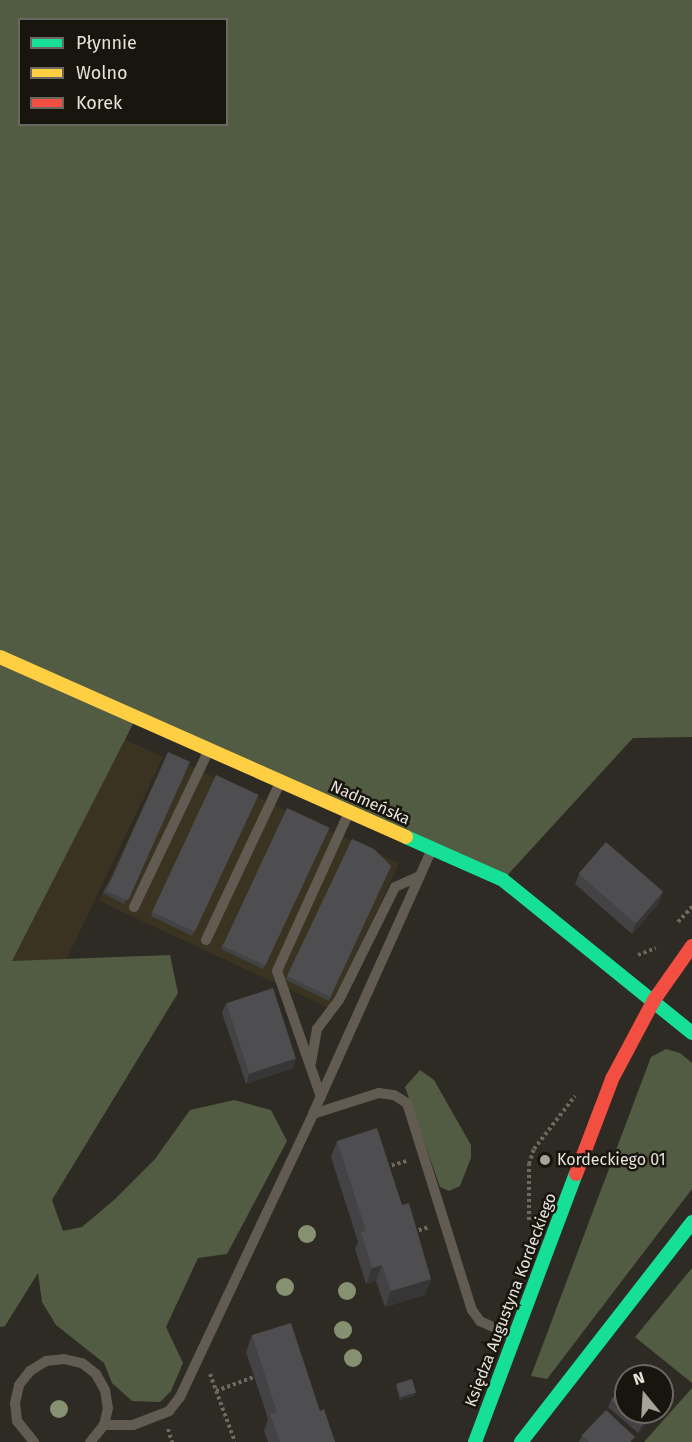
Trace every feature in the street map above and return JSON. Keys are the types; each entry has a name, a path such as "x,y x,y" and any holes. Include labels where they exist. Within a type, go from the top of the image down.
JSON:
{"street":[{"name":"Nadmeńska","path":"0,657 503,880 610,969 654,1000 692,1034"},
{"name":"Księdza Augustyna Kordeckiego","path":"475,1442 612,1079 654,1000 692,946"},
{"path":"521,1442 692,1222"}],"lane":[{"path":"134,906 209,750"},
{"path":"206,940 281,782"},
{"path":"321,1097 278,971 349,812"},
{"path":"104,1425 133,1425 169,1411 201,1351 321,1097 432,849"},
{"path":"311,1069 317,1029 339,1000 395,887 420,876"},
{"path":"313,1114 379,1093 394,1095 406,1103 472,1310 480,1321 515,1337"},
{"path":"34,1442 17,1421 15,1403 19,1385 30,1371 46,1361 64,1359 82,1363 96,1374 105,1390 108,1408 104,1425 90,1442"}],"path":[{"path":"672,930 692,907"},
{"path":"630,953 645,954 662,941"},
{"path":"528,1187 534,1149 576,1094"},
{"path":"380,1169 414,1159"},
{"path":"407,1233 435,1225"},
{"path":"201,1351 235,1442"},
{"path":"216,1390 254,1377"}],"shaded area":[{"path":"0,682 163,757 0,1099"},
{"path":"167,755 399,863 331,1009 99,901"}],"green space":[{"path":"0,0 692,0 692,737 633,738 503,880 136,718 12,961 170,955 178,993 52,1200 63,1231 82,1227 114,1200 155,1159 190,1110 234,1100 271,1110 287,1141 227,1254 198,1258 166,1327 183,1363 171,1391 160,1402 132,1401 112,1383 104,1363 56,1325 42,1302 38,1273 5,1326 0,1327"},
{"path":"666,1049 680,1053 692,1063 692,1189 547,1379 531,1376 651,1057"},
{"path":"420,1070 434,1080 471,1145 471,1158 460,1186 449,1191 440,1187 405,1087"},
{"path":"692,1268 692,1383 674,1368 674,1364 668,1364 635,1337"},
{"path":"692,1388 692,1442 644,1442 660,1424 674,1424 674,1408"}],"building":[{"path":"168,752 190,762 128,901 106,891"},
{"path":"216,775 259,795 195,932 152,912"},
{"path":"287,808 330,828 265,966 223,946"},
{"path":"352,839 374,849 391,866 330,997 287,976"},
{"path":"606,842 663,892 636,924 578,874"},
{"path":"273,988 296,1058 249,1074 226,1003"},
{"path":"377,1128 402,1205 409,1203 431,1279 391,1291 382,1265 372,1268 361,1232 366,1231 337,1141"},
{"path":"291,1323 320,1411 324,1409 335,1442 280,1442 270,1414 277,1412 252,1335"},
{"path":"412,1379 416,1392 401,1397 397,1384"},
{"path":"606,1410 614,1417 614,1424 621,1424 635,1437 630,1442 589,1442 582,1435"}],"traffic: fast":[{"path":"406,837 503,880 692,1033"},
{"path":"475,1442 576,1174"},
{"path":"521,1442 692,1222"}],"traffic: slow":[{"path":"0,657 406,837"}],"traffic: jam":[{"path":"576,1174 612,1079 654,1000 692,946"}],"place":[{"name":"Kordeckiego 01","path":"545,1160"}]}
